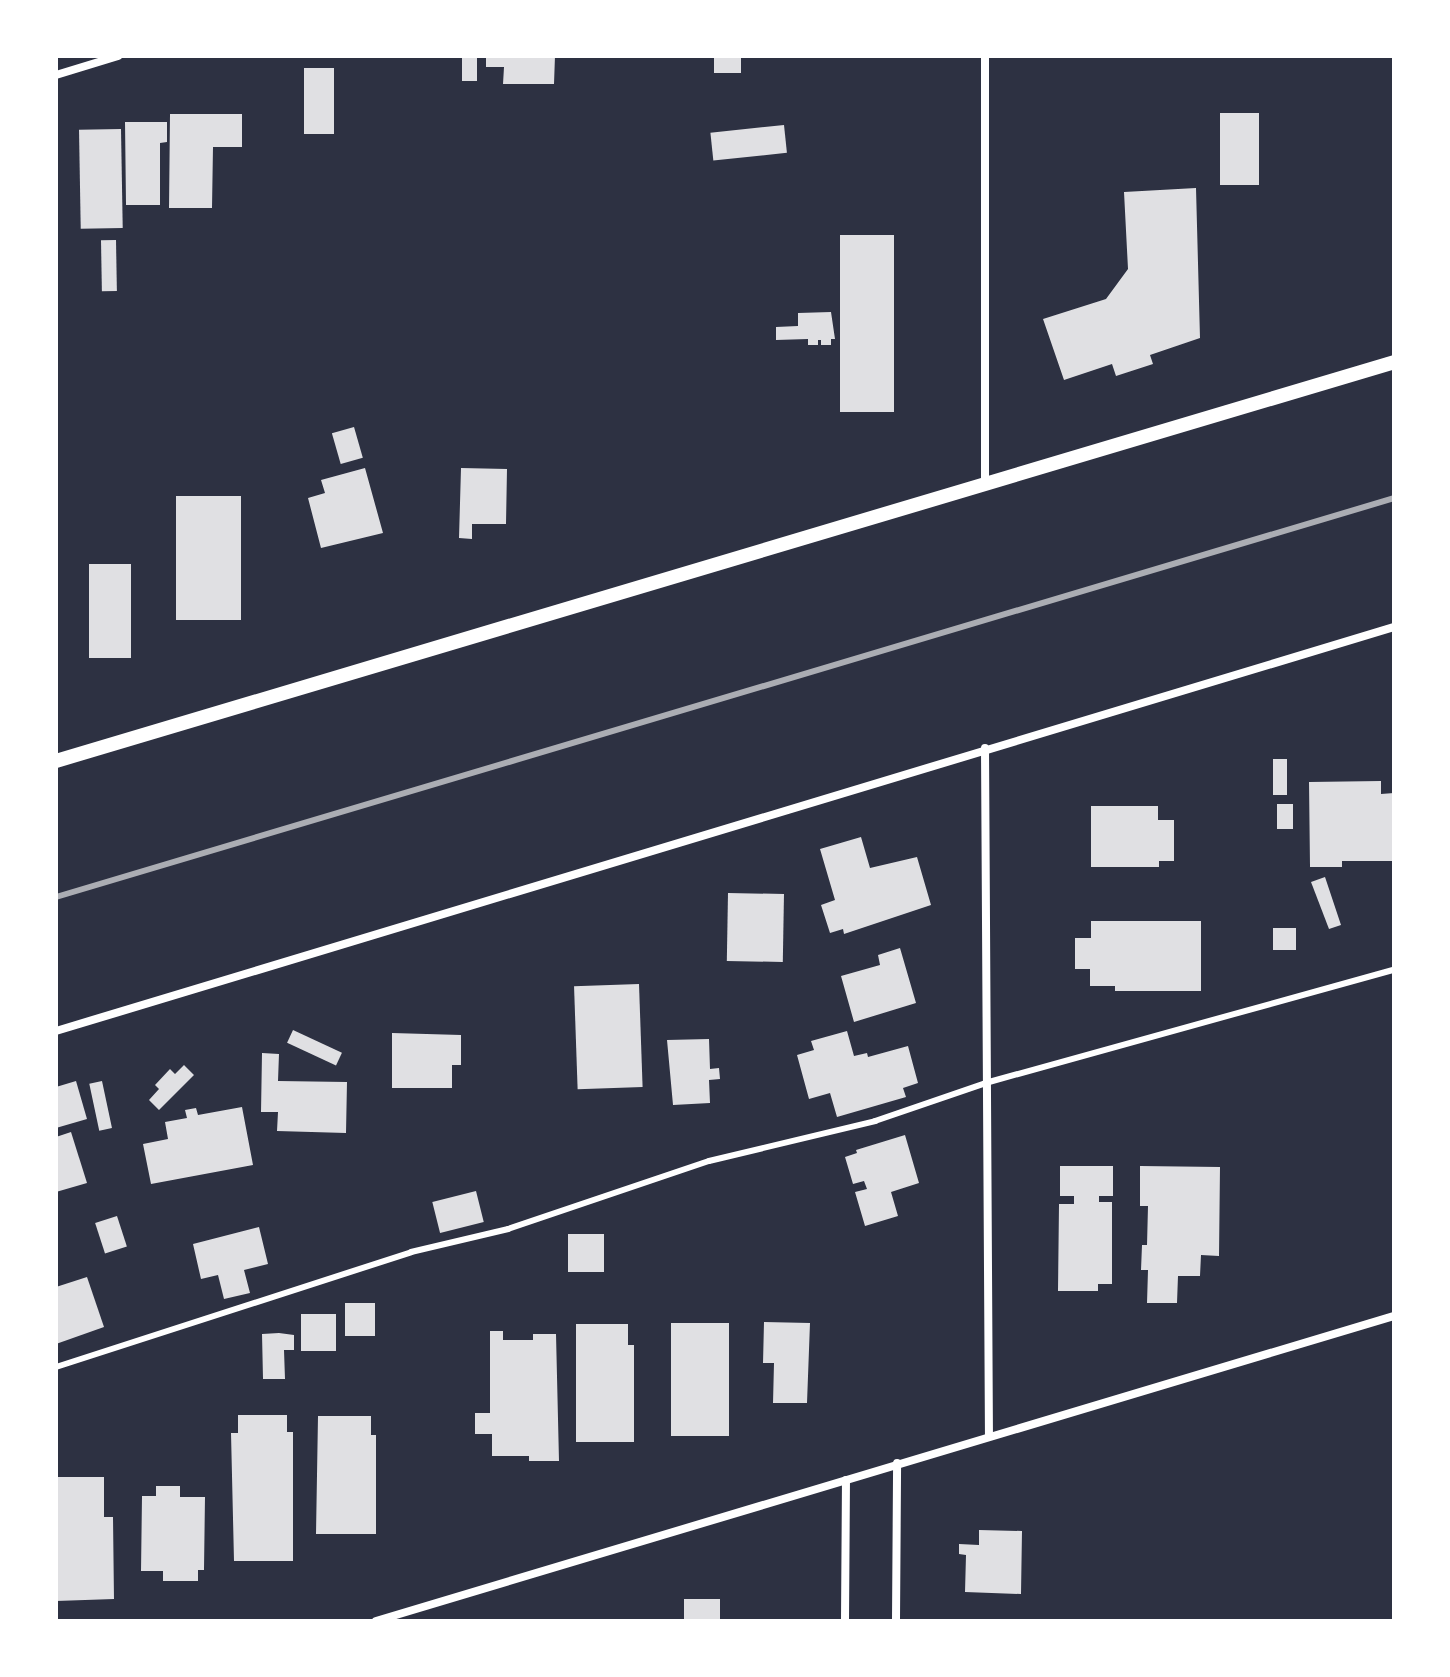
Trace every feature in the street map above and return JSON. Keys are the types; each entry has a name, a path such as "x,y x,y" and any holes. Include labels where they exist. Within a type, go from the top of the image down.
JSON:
{"street":[{"path":"56,75 118,56"},
{"path":"985,56 985,486"},
{"path":"56,761 1394,362"},
{"path":"56,1031 1394,627"},
{"path":"985,748 989,1436"},
{"path":"376,1621 1394,1316"},
{"path":"896,1621 897,1463"},
{"path":"845,1621 846,1480"}],"lane":[{"path":"56,1367 411,1252 508,1229 709,1161 875,1121 989,1082 1394,970"}],"building":[{"path":"462,56 477,56 477,81 462,81"},
{"path":"486,56 555,56 554,84 503,84 504,67 486,67"},
{"path":"714,56 741,56 741,73 714,73"},
{"path":"304,68 334,68 334,134 304,134"},
{"path":"1220,113 1259,113 1259,185 1220,185"},
{"path":"170,114 242,114 242,147 213,147 212,208 169,208"},
{"path":"125,122 167,122 167,142 160,143 160,205 126,205"},
{"path":"784,125 787,153 713,161 710,133"},
{"path":"121,129 123,228 81,229 79,130"},
{"path":"1196,188 1200,338 1150,355 1153,364 1116,376 1112,364 1064,380 1043,319 1106,299 1128,269 1124,192"},
{"path":"840,235 894,235 894,412 840,412"},
{"path":"101,240 116,240 117,291 102,291"},
{"path":"831,312 835,339 831,339 831,345 821,345 821,340 818,340 818,345 808,345 808,339 776,340 776,327 798,326 798,313"},
{"path":"354,427 363,458 341,464 332,433"},
{"path":"365,468 383,533 321,548 308,498 325,493 321,480"},
{"path":"461,468 507,469 506,524 472,524 472,539 459,538"},
{"path":"176,496 241,496 241,620 176,620"},
{"path":"89,564 131,564 131,658 89,658"},
{"path":"1273,759 1287,759 1287,795 1273,795"},
{"path":"1381,781 1381,794 1394,793 1394,861 1342,861 1342,867 1310,867 1309,782"},
{"path":"1277,804 1293,804 1293,829 1277,829"},
{"path":"1091,806 1158,806 1158,820 1174,820 1174,861 1159,861 1159,867 1091,867"},
{"path":"861,837 870,868 917,857 931,905 844,934 843,929 830,933 821,905 835,900 820,849"},
{"path":"1325,877 1341,925 1329,929 1311,882"},
{"path":"728,893 784,894 783,962 727,961"},
{"path":"1091,921 1201,921 1201,991 1115,991 1115,986 1090,986 1090,969 1075,969 1075,938 1091,938"},
{"path":"1273,928 1296,928 1296,950 1273,950"},
{"path":"900,948 916,1003 854,1022 841,976 880,965 878,955"},
{"path":"639,984 643,1087 578,1089 574,986"},
{"path":"293,1030 342,1053 336,1066 287,1043"},
{"path":"847,1031 854,1056 867,1053 868,1057 908,1046 918,1083 903,1088 906,1097 837,1117 830,1093 809,1099 797,1055 814,1050 811,1041"},
{"path":"392,1033 461,1035 461,1065 452,1065 452,1088 392,1088"},
{"path":"709,1039 710,1069 719,1068 720,1079 709,1080 710,1103 673,1105 667,1040"},
{"path":"262,1053 279,1054 278,1081 347,1082 346,1133 277,1131 278,1112 261,1112"},
{"path":"184,1065 194,1075 159,1110 149,1100 159,1089 155,1085 170,1069 175,1074"},
{"path":"76,1081 87,1119 56,1128 56,1087"},
{"path":"102,1081 112,1128 99,1131 89,1084"},
{"path":"242,1107 253,1165 151,1184 143,1144 168,1139 165,1122 187,1118 185,1110 196,1108 198,1115"},
{"path":"71,1132 87,1183 56,1192 56,1137"},
{"path":"905,1135 919,1183 891,1192 898,1216 865,1226 855,1192 867,1189 864,1181 853,1184 845,1157 857,1153 856,1150"},
{"path":"1060,1166 1113,1166 1113,1196 1099,1196 1099,1202 1112,1202 1112,1284 1098,1284 1098,1291 1058,1291 1059,1204 1074,1204 1074,1196 1060,1196"},
{"path":"1140,1166 1220,1167 1219,1256 1201,1255 1200,1276 1178,1276 1177,1303 1147,1303 1148,1270 1141,1270 1142,1245 1147,1245 1148,1206 1140,1206"},
{"path":"476,1191 484,1222 440,1233 432,1202"},
{"path":"117,1216 127,1246 105,1254 95,1223"},
{"path":"259,1227 268,1264 244,1270 250,1293 224,1299 218,1275 201,1279 193,1244"},
{"path":"568,1234 604,1234 604,1272 568,1272"},
{"path":"87,1277 104,1327 56,1344 56,1287"},
{"path":"345,1303 375,1303 375,1336 345,1336"},
{"path":"301,1314 336,1314 336,1351 301,1351"},
{"path":"764,1322 810,1323 807,1403 773,1403 774,1363 763,1363"},
{"path":"671,1323 729,1323 729,1436 671,1436"},
{"path":"576,1324 628,1324 628,1345 634,1345 634,1442 576,1442"},
{"path":"490,1331 503,1331 503,1340 533,1340 533,1334 556,1334 559,1461 529,1461 529,1456 492,1456 492,1434 475,1434 475,1413 490,1413"},
{"path":"262,1334 294,1335 294,1350 284,1350 285,1379 263,1379"},
{"path":"238,1415 287,1415 287,1432 293,1432 293,1561 234,1561 231,1433 238,1433"},
{"path":"318,1416 371,1416 371,1435 376,1435 376,1534 316,1534"},
{"path":"56,1477 104,1477 104,1517 113,1517 114,1599 56,1601"},
{"path":"156,1486 180,1486 180,1497 205,1497 204,1570 198,1570 198,1581 163,1581 163,1571 141,1571 142,1496 156,1496"},
{"path":"979,1530 1022,1531 1021,1594 965,1592 966,1555 959,1554 959,1544 979,1545"},
{"path":"684,1599 720,1599 720,1621 684,1621"}],"railway":[{"path":"56,897 1394,498"}]}
